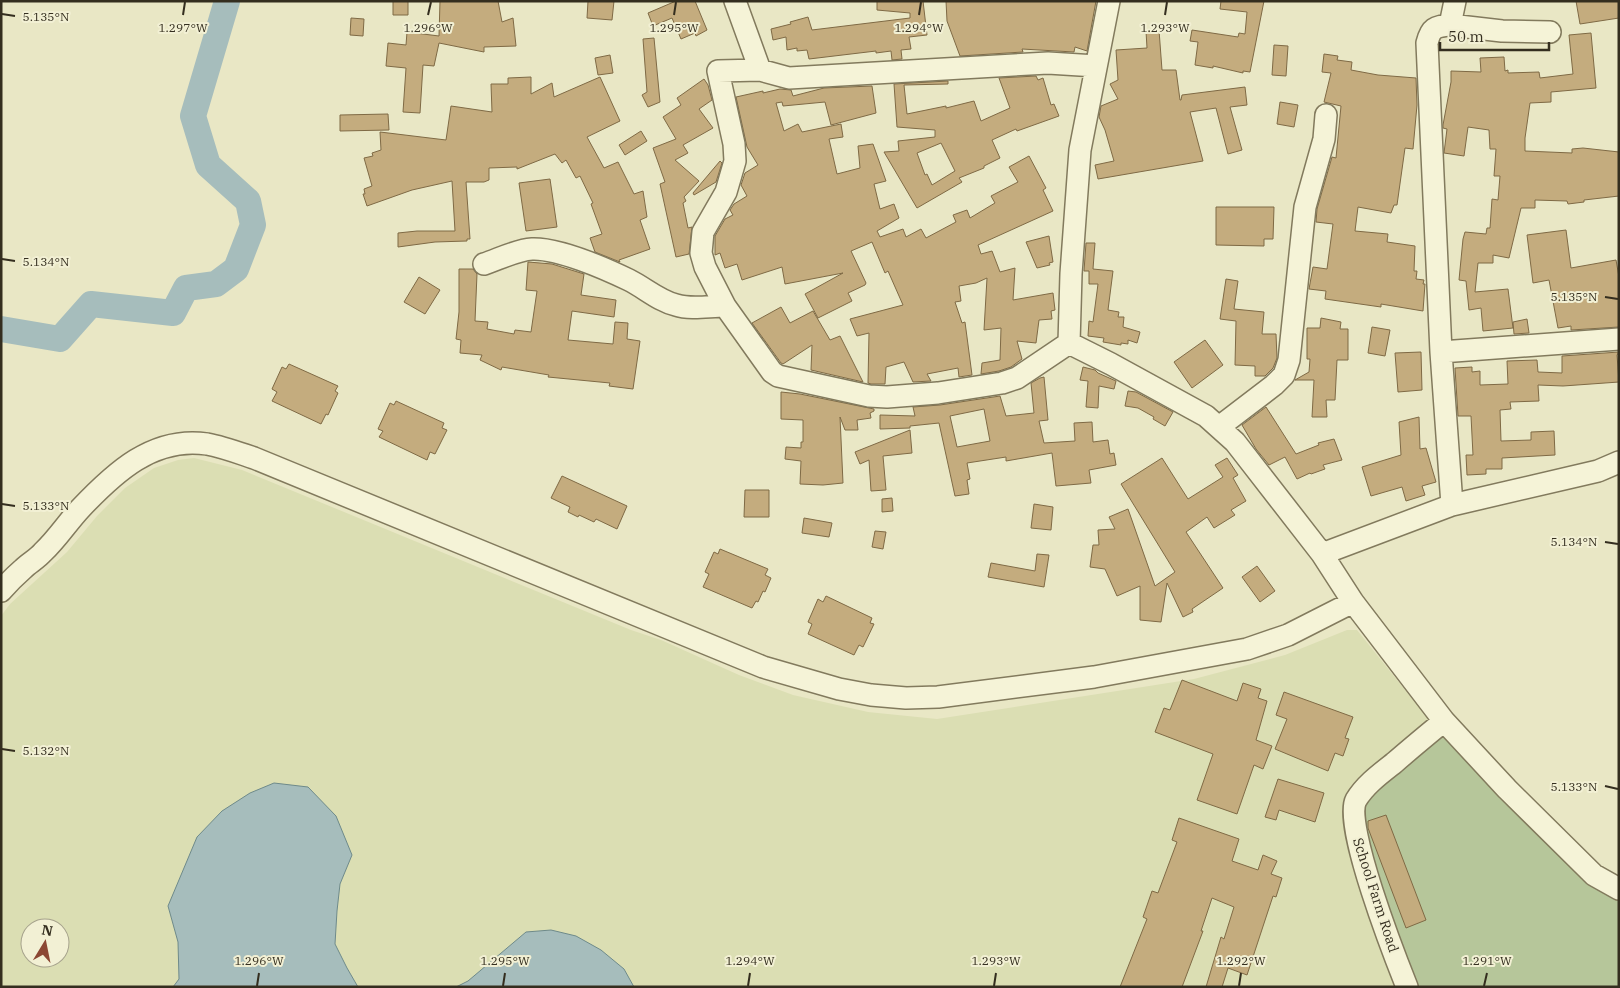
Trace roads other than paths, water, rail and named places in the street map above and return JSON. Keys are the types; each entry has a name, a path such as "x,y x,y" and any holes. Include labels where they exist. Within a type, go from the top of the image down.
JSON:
{"street":[{"path":"735,1 760,70"},
{"path":"1069,343 1071,274 1080,150 1109,1"},
{"path":"1450,25 1455,1"},
{"path":"1452,505 1441,352 1427,43 1429,34 1435,27 1450,25 1502,31 1550,32"},
{"path":"1069,343 1017,378 1002,383 938,393 887,397 869,396 778,376 772,372 725,306 704,267 701,253 703,232 726,192 735,162 734,144 718,71 760,70 789,78 1048,63 1096,66"},
{"path":"1219,427 1274,385 1284,375 1289,360 1305,207 1324,139 1326,115"},
{"path":"484,264 531,249 551,251 582,260 629,280 666,302 677,306 725,306"},
{"path":"1441,352 1619,338"},
{"path":"1069,343 1199,412 1236,442 1322,554 1353,602 1444,721 1507,789 1594,875 1619,889"},
{"path":"1,591 23,569 42,554 80,509 130,462 151,451 164,447 206,444 229,449 254,458 763,667 839,689 871,694 906,698 938,696 1094,677 1247,649 1288,635 1353,602"},
{"path":"1322,554 1452,505 1598,471 1619,462"},
{"name":"School Farm Road","path":"1407,987 1388,940 1356,838 1355,802 1368,784 1444,721"}],"water":[{"path":"274,783 308,787 336,816 352,855 340,884 335,944 358,987 173,987 179,979 178,942 168,906 197,837 222,811 250,793"},
{"path":"551,930 576,936 601,950 624,969 634,987 456,987 468,981 526,932"}],"waterway":[{"path":"1,329 60,339 91,304 173,313 186,288 216,284 236,269 253,225 248,201 208,165 193,116 227,1"}]}
